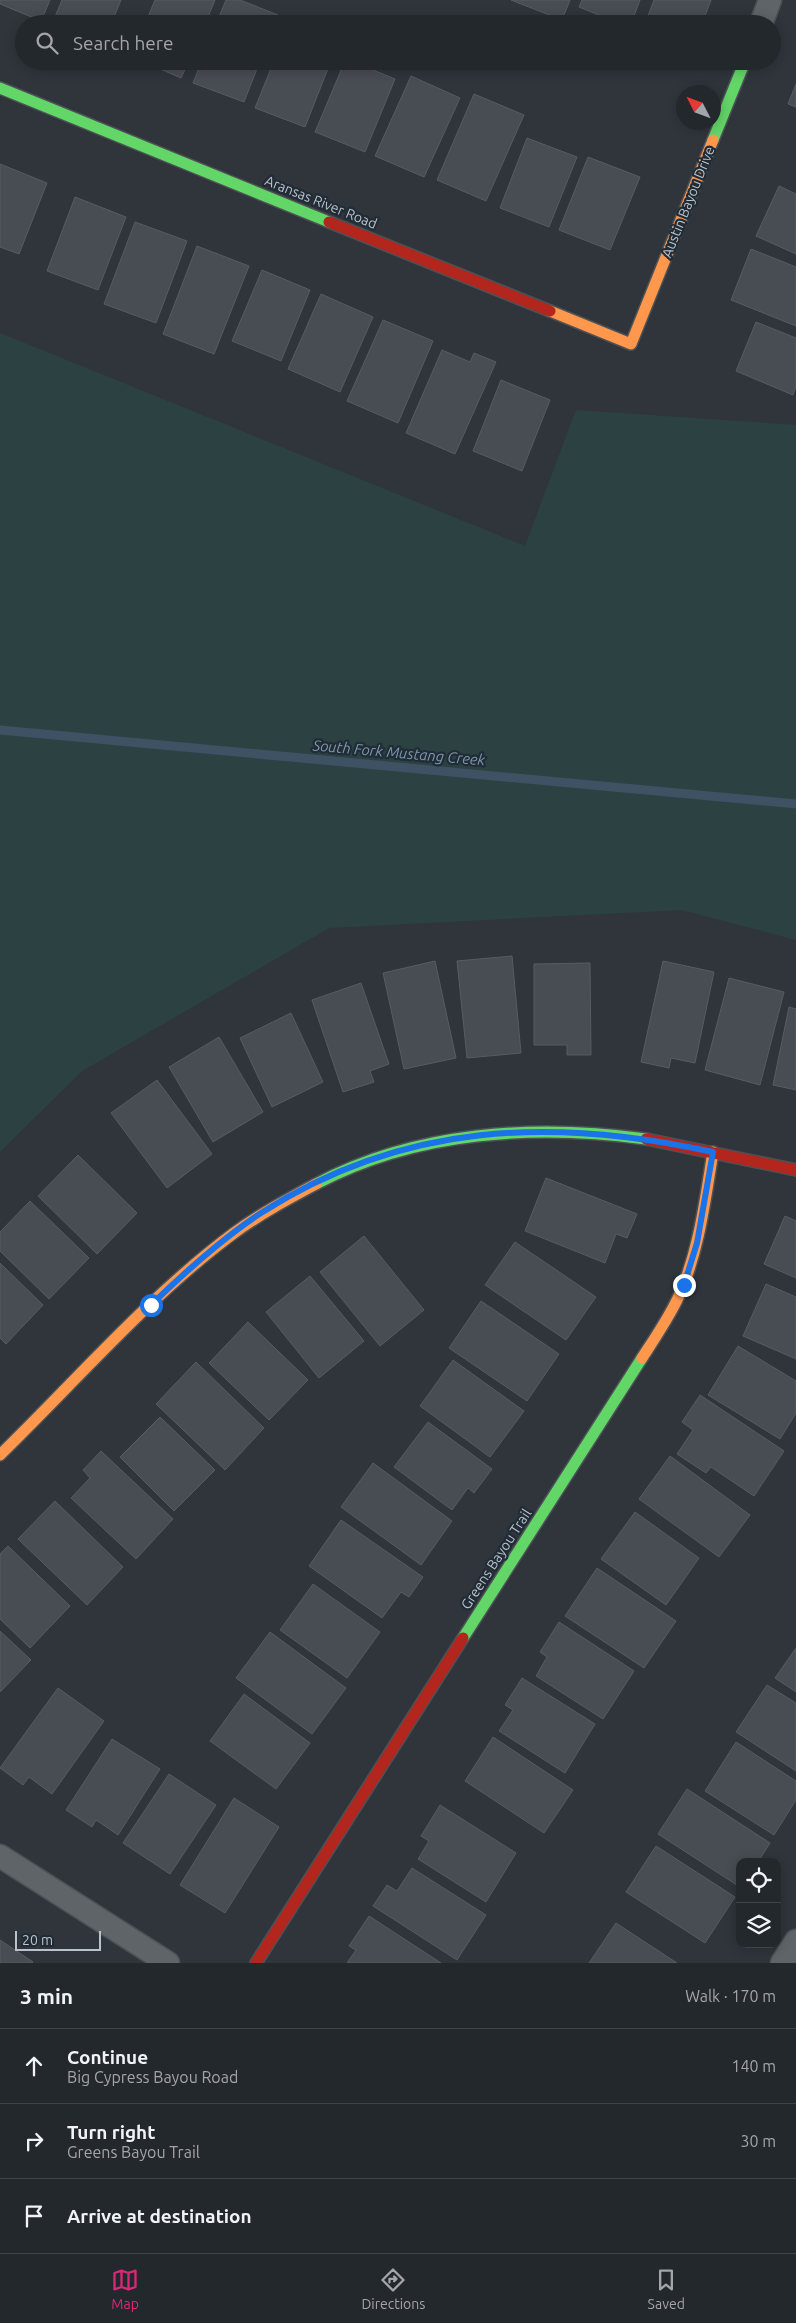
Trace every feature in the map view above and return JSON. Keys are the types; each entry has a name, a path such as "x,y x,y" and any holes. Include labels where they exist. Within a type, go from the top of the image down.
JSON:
{"street":[{"path":"764,15 770,0"},
{"name":"Austin Bayou Drive","path":"631,344 741,70"},
{"name":"Aransas River Road","path":"0,88 631,344"},
{"path":"0,1455 188,1270 261,1214 298,1192 375,1158 409,1147 449,1138 535,1131 600,1134 713,1152 796,1170"},
{"name":"Greens Bayou Trail","path":"256,1963 668,1317 679,1297 694,1258 713,1152"},
{"path":"0,1856 168,1963"},
{"path":"782,1963 796,1940"}],"green space":[{"path":"0,333 525,546 576,410 796,425 796,940 682,910 329,928 82,1071 0,1152"}],"building":[{"path":"0,0 50,0 44,15 27,15 0,4"},
{"path":"62,0 121,0 115,15 56,15"},
{"path":"155,0 215,0 209,15 149,15"},
{"path":"226,0 240,0 278,15 220,15"},
{"path":"511,0 570,0 564,15 549,15"},
{"path":"582,0 640,0 634,15 599,15 579,7"},
{"path":"654,0 711,0 705,15 648,15"},
{"path":"163,70 185,70 181,78"},
{"path":"198,70 256,70 244,102 193,83"},
{"path":"270,70 327,70 305,127 255,108"},
{"path":"341,70 373,70 395,79 365,152 315,132"},
{"path":"411,76 460,98 424,177 375,156"},
{"path":"796,84 796,107 788,104"},
{"path":"474,94 524,115 486,201 437,180"},
{"path":"527,138 577,157 549,227 500,208"},
{"path":"588,157 640,177 610,250 559,230"},
{"path":"0,164 47,183 19,254 0,247"},
{"path":"779,186 796,194 796,254 756,236"},
{"path":"75,197 126,217 98,290 47,271"},
{"path":"135,222 187,241 156,323 104,304"},
{"path":"197,246 249,266 214,354 163,334"},
{"path":"751,249 796,267 796,326 731,300"},
{"path":"262,270 310,290 281,361 232,341"},
{"path":"321,294 373,317 340,392 288,369"},
{"path":"383,320 433,341 398,423 347,401"},
{"path":"756,322 796,338 796,386 793,395 736,371"},
{"path":"442,350 470,362 474,353 496,362 455,454 406,433"},
{"path":"501,380 550,400 522,471 473,451"},
{"path":"512,956 521,1053 467,1058 457,961"},
{"path":"435,961 456,1058 404,1069 383,973"},
{"path":"663,961 714,972 695,1063 671,1058 669,1068 641,1062"},
{"path":"590,963 591,1055 567,1055 567,1045 534,1045 534,964"},
{"path":"729,978 784,992 760,1085 705,1070"},
{"path":"361,983 389,1064 370,1071 374,1082 343,1092 312,1000"},
{"path":"789,1007 796,1009 796,1090 773,1085"},
{"path":"291,1013 323,1082 272,1107 240,1038"},
{"path":"219,1037 263,1112 213,1142 169,1067"},
{"path":"157,1080 212,1154 167,1188 111,1113"},
{"path":"78,1155 137,1213 97,1254 38,1196"},
{"path":"546,1178 637,1214 627,1238 616,1234 605,1263 525,1231"},
{"path":"30,1201 89,1258 49,1299 0,1251 0,1232"},
{"path":"785,1216 796,1221 796,1278 764,1264"},
{"path":"364,1236 424,1310 380,1346 320,1272"},
{"path":"515,1242 596,1297 566,1340 485,1285"},
{"path":"0,1263 43,1305 6,1344 0,1338"},
{"path":"310,1276 364,1341 319,1378 266,1312"},
{"path":"766,1284 796,1297 796,1359 743,1336"},
{"path":"481,1301 559,1354 527,1401 449,1348"},
{"path":"248,1322 308,1380 269,1420 209,1363"},
{"path":"738,1346 796,1381 796,1413 780,1439 708,1395"},
{"path":"453,1360 524,1411 490,1457 420,1406"},
{"path":"196,1362 264,1428 225,1470 156,1404"},
{"path":"700,1395 784,1451 754,1496 711,1467 706,1473 677,1454 693,1430 682,1422"},
{"path":"160,1417 215,1470 174,1511 120,1457"},
{"path":"428,1422 492,1469 474,1493 468,1488 452,1510 394,1467"},
{"path":"101,1451 173,1519 136,1559 71,1498 90,1478 83,1470"},
{"path":"670,1456 750,1515 719,1557 639,1499"},
{"path":"373,1463 452,1521 421,1565 341,1507"},
{"path":"55,1501 123,1567 87,1605 18,1539"},
{"path":"635,1512 699,1558 666,1605 601,1559"},
{"path":"341,1520 423,1577 409,1597 401,1592 382,1618 309,1566"},
{"path":"8,1546 70,1606 30,1648 0,1619 0,1554"},
{"path":"597,1568 676,1621 644,1668 565,1616"},
{"path":"313,1584 380,1632 347,1678 280,1630"},
{"path":"559,1622 634,1671 603,1719 536,1676 547,1657 540,1652"},
{"path":"0,1631 31,1660 0,1692"},
{"path":"270,1632 346,1688 312,1734 236,1678"},
{"path":"796,1648 796,1692 775,1678"},
{"path":"522,1678 595,1724 565,1773 499,1731 513,1710 505,1705"},
{"path":"767,1685 796,1703 796,1771 736,1732"},
{"path":"58,1688 104,1721 52,1794 29,1777 23,1785 0,1768"},
{"path":"244,1694 310,1743 276,1789 210,1741"},
{"path":"493,1737 573,1790 544,1833 465,1781"},
{"path":"112,1739 160,1769 118,1835 96,1820 92,1827 66,1810"},
{"path":"736,1742 796,1781 796,1800 774,1835 705,1791"},
{"path":"169,1774 216,1805 170,1874 123,1843"},
{"path":"687,1789 770,1843 761,1858 736,1858 736,1884 658,1834"},
{"path":"234,1798 279,1827 225,1913 180,1885"},
{"path":"440,1805 516,1853 486,1902 418,1859 429,1841 421,1836"},
{"path":"656,1846 735,1897 705,1943 626,1892"},
{"path":"412,1868 486,1915 457,1960 373,1906 387,1885 397,1891"},
{"path":"369,1916 441,1963 347,1963 356,1950 349,1946"},
{"path":"616,1923 677,1963 589,1963"},
{"path":"0,1940 33,1962 0,1963"}],"waterway":[{"name":"South Fork Mustang Creek","path":"0,730 796,804"}],"traffic: fast":[{"path":"713,140 741,70"},
{"path":"0,88 329,222"},
{"path":"316,1184 354,1166 394,1152 477,1136 562,1132 646,1139"},
{"path":"463,1638 642,1358"}],"traffic: slow":[{"path":"550,311 631,344 713,140"},
{"path":"642,1358 670,1313 685,1281 696,1245 713,1152"},
{"path":"0,1455 172,1284 254,1219 316,1184"}],"traffic: jam":[{"path":"329,222 550,311"},
{"path":"646,1139 796,1170"},
{"path":"256,1963 463,1638"}],"route":[{"path":"151,1305 188,1270 224,1240 261,1214 298,1192 337,1174 375,1158 409,1147 449,1138 535,1131 600,1134 713,1152 697,1243 684,1285"}]}
